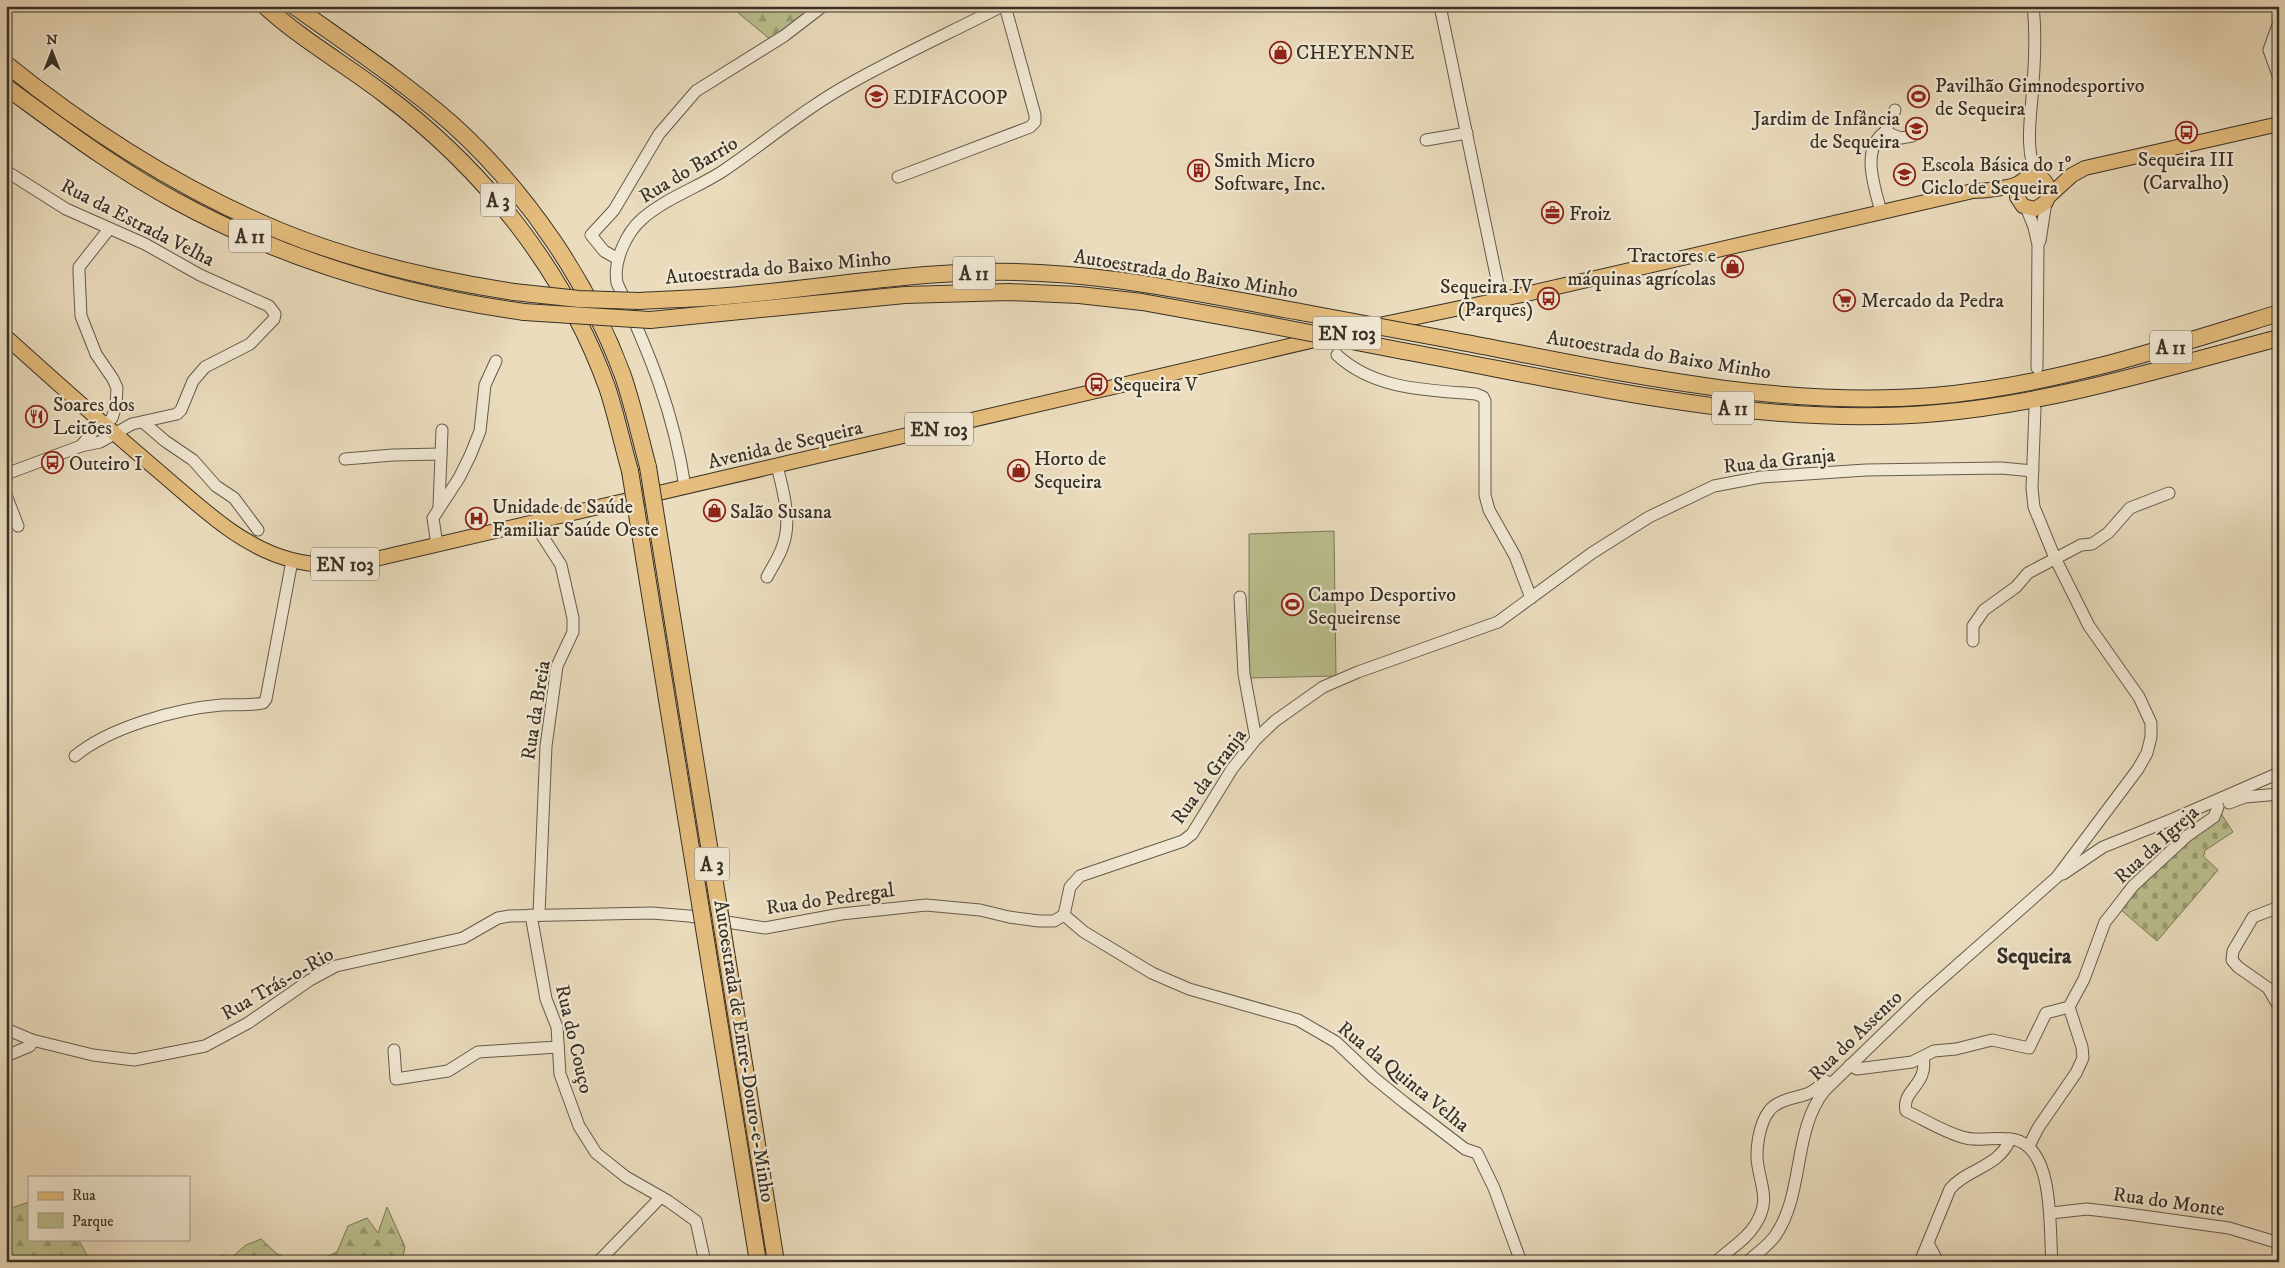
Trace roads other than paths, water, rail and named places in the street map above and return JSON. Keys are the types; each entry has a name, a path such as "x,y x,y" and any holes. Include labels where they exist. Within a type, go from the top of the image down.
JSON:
{"highway":[{"name":"Autoestrada de Entre-Douro-e-Minho","path":"266,6 326,53 384,94 436,136 482,181 523,230 555,278 584,333 607,388 630,471 758,1262"},
{"name":"Autoestrada de Entre-Douro-e-Minho","path":"294,6 452,124 498,171 539,222 578,279 623,377 648,467 776,1262"},
{"name":"Autoestrada do Baixo Minho","path":"6,64 97,131 184,184 280,231 373,262 466,285 514,292 579,299 640,300 726,296 883,278 984,272 1067,275 1146,284 1683,384 1772,394 1865,399 1951,394 2062,375 2145,354 2279,313"},
{"name":"Autoestrada do Baixo Minho","path":"6,87 85,144 176,201 275,248 370,281 466,304 524,312 650,320 905,295 1010,292 1079,295 1142,302 1681,402 1774,413 1865,417 1938,414 2065,393 2279,338"}],"main road":[{"name":"EN 103","path":"1991,191 1996,187 2032,176 2072,175 2099,164 2279,124"},
{"name":"EN 103","path":"1501,299 1973,191 1991,191 2022,204 2038,208 2072,175"},
{"path":"2022,204 2016,191 2032,176 2048,187 2047,200"},
{"name":"Avenida de Sequeira","path":"107,427 226,528 248,543 292,561 339,565 367,561 534,523 1379,325 1501,299"},
{"name":"EN 103","path":"6,338 107,427"}],"street":[{"path":"618,259 604,251 591,235 614,210 659,134 696,91 784,36 823,6"},
{"path":"898,177 1030,127 1035,122 1035,115 1004,6"},
{"name":"Rua do Barrio","path":"685,487 674,428 656,371 617,283 615,272 618,259 628,238 641,220 665,202 717,175 764,144 798,116 850,83 1004,6"},
{"path":"1440,6 1501,299"},
{"path":"2032,176 2029,111 2033,86 2036,30 2033,6"},
{"path":"2279,22 2268,50 2279,78"},
{"path":"1881,212 1870,165 1876,142 1885,132 1895,110"},
{"path":"1885,132 1901,138 1912,136"},
{"path":"1426,140 1467,133"},
{"name":"Rua da Estrada Velha","path":"6,171 66,209 145,244 200,275 269,306 275,314 274,319 250,344 205,367 193,381 181,410 177,414 143,422"},
{"path":"2037,368 2038,245 2047,200"},
{"path":"2022,204 2034,227 2038,245"},
{"path":"6,474 82,446 100,442 114,412 118,395 117,388 96,354 81,316 79,272 79,267 109,229"},
{"path":"1337,356 1365,374 1394,385 1476,394 1483,397 1485,401 1485,496 1489,510 1515,556 1531,598"},
{"path":"437,545 433,518 439,506 459,478 480,431 485,385 496,361"},
{"path":"2035,409 2034,507 2055,558 2090,626 2139,697 2151,723 2149,745 2138,769 2057,877"},
{"path":"82,446 107,427 143,422 165,441 193,460 216,486 234,498 258,530"},
{"path":"439,506 442,430"},
{"path":"345,460 393,455 441,454"},
{"path":"767,577 786,537 785,498 777,466"},
{"name":"Rua da Granja","path":"1064,916 1070,887 1080,876 1183,841 1192,834 1232,769 1256,739 1275,721 1323,687 1358,672 1498,622 1592,553 1648,517 1714,486 1761,477 1866,470 2001,468 2033,471"},
{"path":"1973,641 1973,626 1984,610 2016,587 2028,573 2081,545 2092,544 2108,533 2130,508 2169,493"},
{"path":"6,496 18,526"},
{"name":"Rua da Breia","path":"534,523 561,565 573,618 573,632 557,666 546,746 535,914"},
{"path":"75,756 89,744 115,733 179,713 222,705 263,704 266,699 292,561"},
{"path":"1240,597 1244,674 1256,739"},
{"path":"2057,877 2103,847 2173,820 2279,773"},
{"path":"2173,820 2192,819 2245,797 2279,794"},
{"name":"Rua da Igreja","path":"2068,1007 2084,979 2105,922 2112,912 2133,886 2187,836 2214,817 2218,807"},
{"path":"2086,839 2095,847 2103,847"},
{"name":"Rua do Assento","path":"1747,1262 1774,1238 1782,1226 1788,1210 1809,1118 1816,1101 1848,1067 1921,997 2057,877"},
{"name":"Rua do Pedregal","path":"535,914 652,913 689,916 765,928 841,914 926,905 972,909 1039,921 1054,921 1064,916"},
{"path":"2279,907 2253,917 2233,951 2232,960 2238,967 2268,988 2279,1007"},
{"name":"Rua Trás-o-Rio","path":"6,1028 32,1040 93,1055 134,1060 204,1046 248,1023 310,980 336,966 463,938 498,918 535,914"},
{"name":"Rua do Couço","path":"535,914 546,999 557,1027 560,1074 579,1126 596,1153 626,1177 661,1197 696,1221 705,1262"},
{"name":"Rua da Quinta Velha","path":"1064,916 1084,932 1152,973 1189,989 1298,1020 1328,1037 1405,1102 1464,1148 1477,1153 1494,1188 1521,1262"},
{"path":"1716,1262 1749,1234 1761,1212 1765,1194 1758,1166 1757,1152 1764,1117 1770,1109 1785,1101 1808,1094 1838,1071 1848,1067 1857,1069 1912,1062 1934,1051 1956,1050 1992,1040 2029,1048 2046,1013 2068,1007 2082,1047 2083,1058 2076,1073 2038,1128 2030,1146"},
{"path":"6,1056 30,1046 32,1040"},
{"path":"394,1050 396,1079 448,1071 478,1052 558,1047"},
{"path":"1923,1057 1923,1074 1906,1098 1906,1111 1944,1131 1964,1138 2010,1139 2030,1146 2034,1151 2040,1166 2051,1213 2049,1228 2052,1262"},
{"path":"1920,1262 1950,1189 1957,1180 1974,1173 1999,1156 2010,1139"},
{"path":"598,1262 661,1197"},
{"name":"Rua do Monte","path":"2051,1213 2087,1209 2121,1213 2229,1228 2279,1243"},
{"path":"1929,1244 1938,1262"}],"place":[{"name":"CHEYENNE","path":"1280,52"},
{"name":"EDIFACOOP","path":"877,97"},
{"name":"Pavilhão Gimnodesportivo de Sequeira","path":"1919,97"},
{"name":"Jardim de Infância de Sequeira","path":"1916,129"},
{"name":"Sequeira III (Carvalho)","path":"2186,133"},
{"name":"Smith Micro Software, Inc.","path":"1198,171"},
{"name":"Escola Básica do 1º Ciclo de Sequeira","path":"1905,175"},
{"name":"Froiz","path":"1553,213"},
{"name":"Tractores e máquinas agrícolas","path":"1732,266"},
{"name":"Sequeira IV (Parques)","path":"1549,298"},
{"name":"Mercado da Pedra","path":"1845,300"},
{"name":"Sequeira V","path":"1097,384"},
{"name":"Soares dos Leitões","path":"37,416"},
{"name":"Outeiro I","path":"53,463"},
{"name":"Horto de Sequeira","path":"1018,470"},
{"name":"Salão Susana","path":"714,511"},
{"name":"Unidade de Saúde Familiar Saúde Oeste","path":"476,518"},
{"name":"Campo Desportivo Sequeirense","path":"1292,605"}],"district":[{"name":"Sequeira","path":"2034,955"}]}
